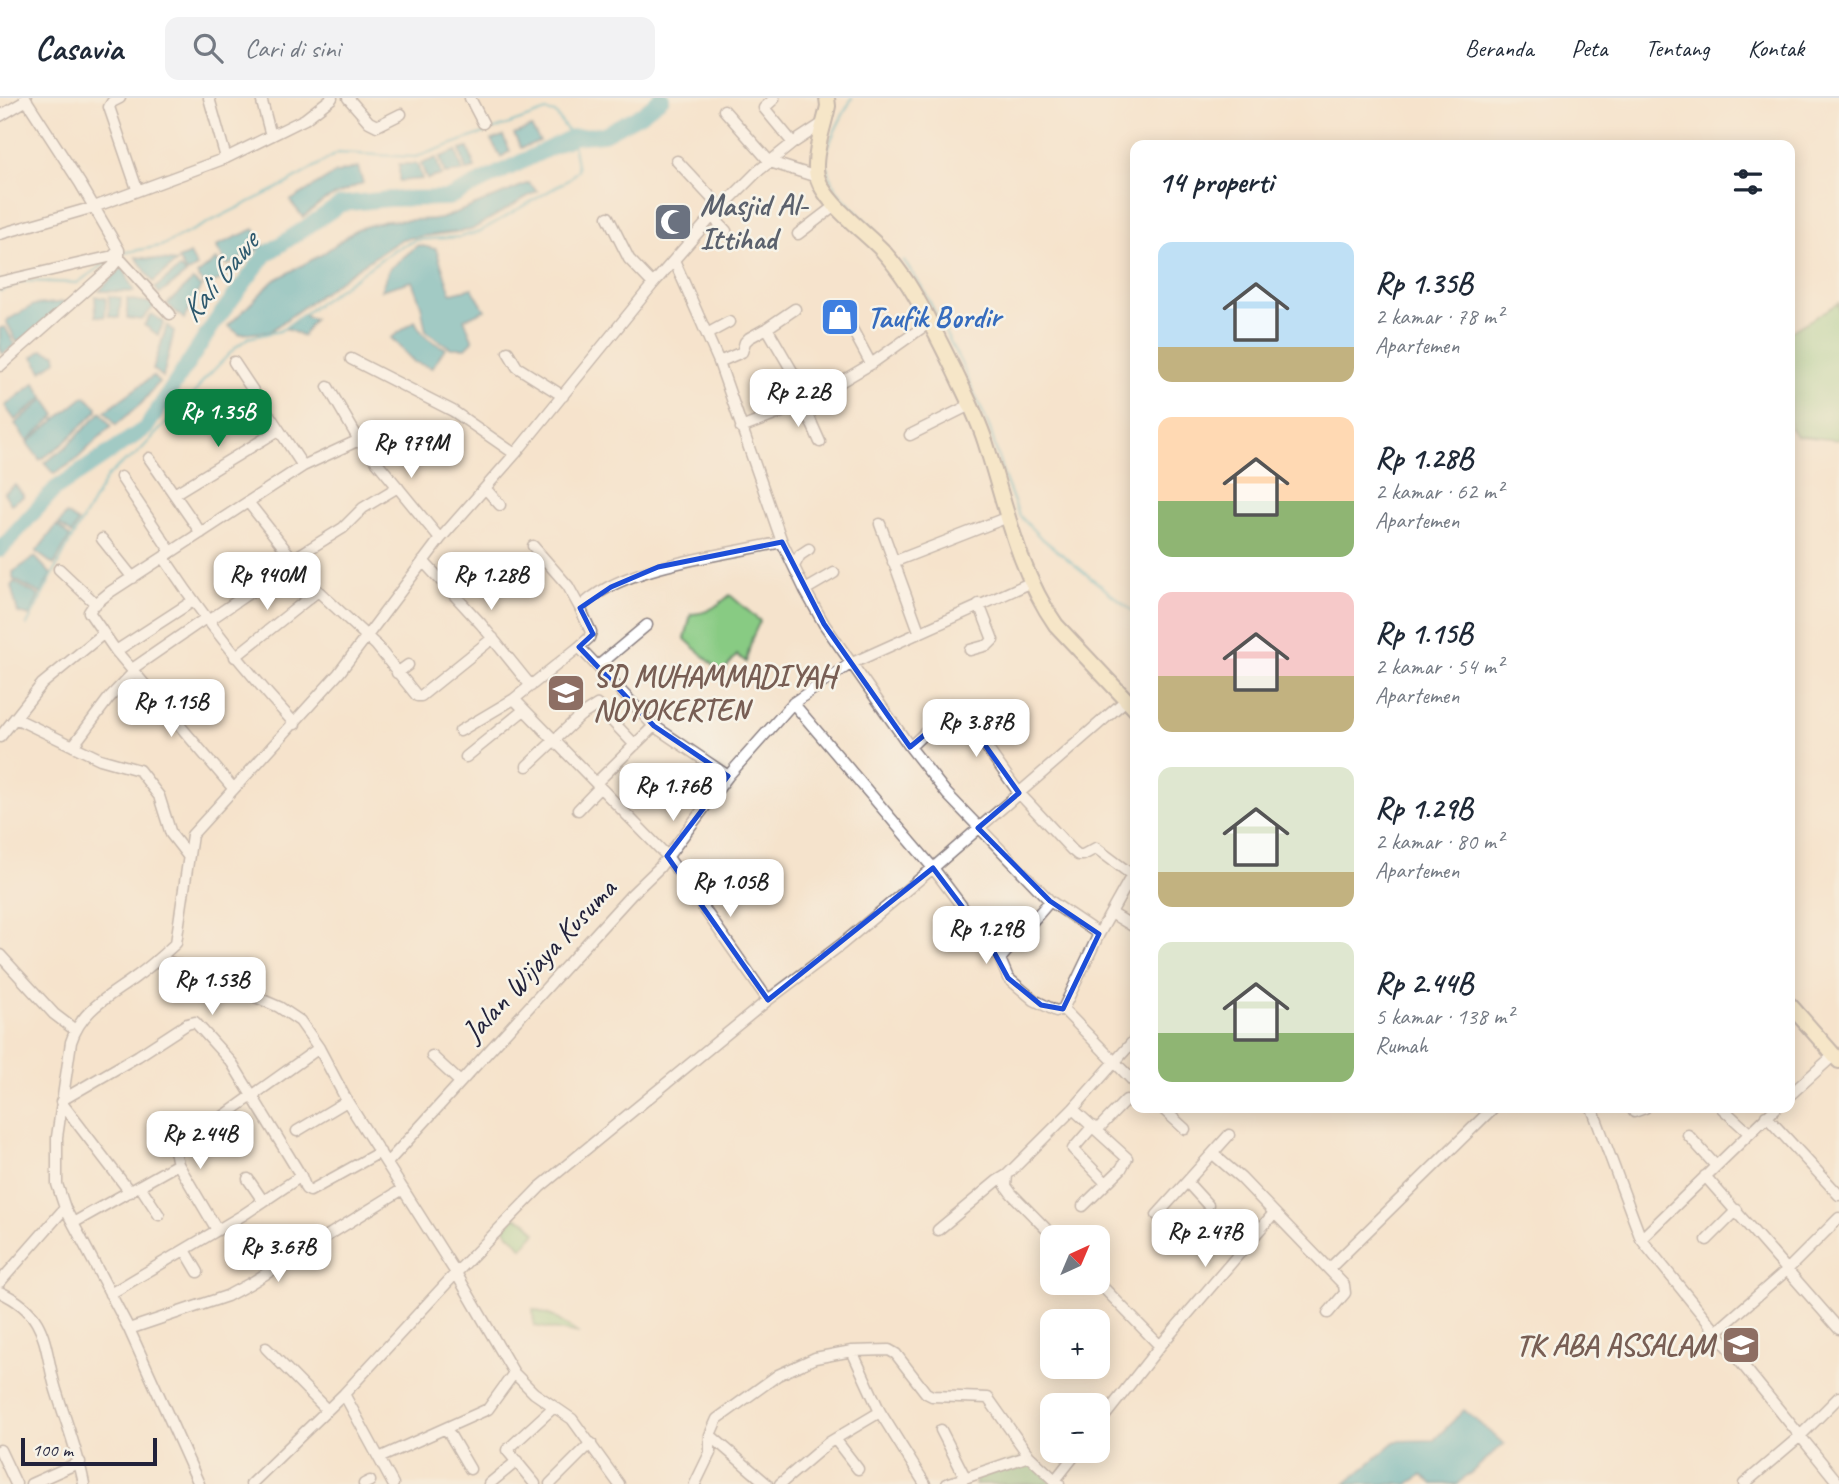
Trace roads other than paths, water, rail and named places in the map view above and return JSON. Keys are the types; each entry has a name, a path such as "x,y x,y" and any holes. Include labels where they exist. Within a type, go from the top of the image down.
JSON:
{"main road":[{"path":"827,98 816,162 817,177 836,205 883,251 907,282 971,405 985,439 1008,517 1032,582 1055,623 1130,704"},
{"path":"1795,1011 1837,1058"}],"street":[{"path":"120,98 109,107 137,189"},
{"path":"209,98 226,158"},
{"path":"261,98 271,136"},
{"path":"0,234 94,207 226,158 306,119 332,98"},
{"path":"348,98 369,122 377,126 401,114"},
{"path":"0,116 26,99 94,207 119,254 170,314"},
{"path":"473,99 483,122"},
{"path":"774,99 764,108 793,143"},
{"path":"724,110 770,162 817,177"},
{"path":"183,966 176,943 192,835 340,673 440,539 515,454 653,284 712,217 770,162 825,122"},
{"path":"677,161 721,208"},
{"path":"798,234 836,205"},
{"path":"608,217 629,259 653,284"},
{"path":"712,217 726,231"},
{"path":"1,279 119,254"},
{"path":"0,366 112,267 119,254"},
{"path":"674,260 719,362 782,542 805,590 850,664 910,747 978,828 1050,901 1099,934"},
{"path":"719,362 743,352 745,342 795,309"},
{"path":"706,334 729,322"},
{"path":"741,428 806,402 871,364 930,322"},
{"path":"850,325 871,364"},
{"path":"766,328 806,402 820,442"},
{"path":"508,352 517,367 563,396"},
{"path":"351,359 453,411 515,454"},
{"path":"234,362 303,466"},
{"path":"328,387 359,440 440,539"},
{"path":"910,435 971,405"},
{"path":"174,494 279,430"},
{"path":"233,788 116,651 89,615 90,610 132,578 303,466 359,440"},
{"path":"149,458 201,533"},
{"path":"121,477 192,601 235,657 295,724"},
{"path":"293,559 343,528 363,508 398,487"},
{"path":"485,488 500,505"},
{"path":"248,502 318,591 367,637 413,693 421,696 493,638"},
{"path":"893,562 1008,517"},
{"path":"880,524 919,631"},
{"path":"102,539 132,578"},
{"path":"580,608 611,587 658,567 782,542"},
{"path":"460,731 514,699 589,638 591,632 568,586 533,546"},
{"path":"794,566 800,555 808,550"},
{"path":"423,561 493,638 531,686"},
{"path":"59,569 96,604"},
{"path":"805,590 834,573"},
{"path":"73,746 108,698 133,671 268,580"},
{"name":"Jalan Wijaya Kusuma","path":"387,1163 667,856 728,776 793,703 850,664 1032,582"},
{"path":"235,657 318,591"},
{"path":"116,651 192,601"},
{"path":"970,650 988,645 993,640 979,604"},
{"path":"598,666 647,625"},
{"path":"0,737 42,684 103,634"},
{"path":"579,647 654,726 728,776"},
{"path":"397,673 408,665"},
{"path":"514,699 667,856 768,1000"},
{"path":"793,703 933,868 1000,959 1004,974 1012,983 1049,1009 1063,1009 1099,934 1130,879"},
{"path":"527,766 580,716 597,705 635,745"},
{"path":"251,1484 344,1394 456,1272 540,1187 768,1000 842,944 1019,793 1130,706"},
{"path":"910,747 958,707 1019,793 1078,855 1097,848 1130,869"},
{"path":"466,757 524,710"},
{"path":"15,718 100,759 139,770 159,796 171,834 187,856"},
{"path":"578,810 654,726"},
{"path":"1000,959 1050,901"},
{"path":"1111,913 1130,924"},
{"path":"176,943 159,959 97,1003 75,1030 62,1101 56,1166 57,1184 65,1208 129,1329 199,1484"},
{"path":"0,955 54,1014 75,1030"},
{"path":"159,959 183,966 291,1013 300,1021 319,1048 347,1101 456,1272 514,1373 534,1393 572,1419 619,1484"},
{"path":"1063,1009 1130,1079"},
{"path":"62,1101 187,1024 195,1022 232,1063 301,1176 306,1189 310,1191 380,1152"},
{"path":"938,1230 1007,1175 1073,1109 1130,1045"},
{"path":"175,1151 319,1048"},
{"path":"432,1056 460,1082"},
{"path":"1795,1091 1837,1058"},
{"path":"1106,1183 1073,1149 1125,1100"},
{"path":"62,1101 130,1192"},
{"path":"297,1131 347,1101"},
{"path":"1073,1109 1128,1158 1121,1169 1083,1206"},
{"path":"1167,1113 1185,1129"},
{"path":"1329,1269 1488,1113"},
{"path":"1594,1113 1640,1239 1839,1484"},
{"path":"1727,1113 1749,1133"},
{"path":"1640,1239 1770,1113"},
{"path":"1766,1116 1839,1195"},
{"path":"161,1120 178,1164 217,1230"},
{"path":"1157,1215 1229,1135"},
{"path":"1688,1135 1716,1166"},
{"path":"1213,1154 1344,1285 1345,1293 1328,1313"},
{"path":"73,1223 178,1164"},
{"path":"1007,1175 1006,1186 1043,1225"},
{"path":"1705,1175 1839,1329"},
{"path":"110,1294 301,1176"},
{"path":"248,1179 263,1201"},
{"path":"1186,1182 1208,1205"},
{"path":"140,1186 159,1215"},
{"path":"129,1329 228,1296 403,1189"},
{"path":"1,1278 65,1208"},
{"path":"1707,1240 1737,1210"},
{"path":"1110,1409 1160,1346 1274,1213"},
{"path":"1715,1333 1788,1269 1839,1218"},
{"path":"185,1250 198,1272"},
{"path":"0,1292 23,1305 42,1333 84,1484"},
{"path":"1110,1295 1160,1346"},
{"path":"266,1348 327,1410"},
{"path":"695,1484 710,1453 710,1435 717,1419 778,1375 815,1358 880,1349 896,1354 926,1393 932,1396 988,1398 1029,1456 1058,1481 1070,1463"},
{"path":"852,1351 880,1412 925,1484"},
{"path":"379,1458 488,1409 514,1373"},
{"path":"344,1394 393,1484"},
{"path":"1744,1484 1799,1437 1839,1397"},
{"path":"536,1484 507,1450 554,1406"},
{"path":"780,1484 835,1439 880,1412"},
{"path":"446,1428 471,1469"},
{"path":"941,1430 965,1477"},
{"path":"710,1435 767,1484"},
{"path":"835,1439 858,1469"},
{"path":"551,1484 591,1443"},
{"path":"0,1450 16,1484"},
{"path":"947,1484 1029,1456"},
{"path":"489,1484 517,1461"},
{"path":"31,1484 80,1462"}],"water":[{"path":"531,127 540,141 521,148 514,134"},
{"path":"503,136 510,151 501,157 491,140"},
{"path":"468,148 475,168 466,171 460,150"},
{"path":"456,151 463,172 445,174 440,157"},
{"path":"436,158 441,175 427,179 421,164"},
{"path":"399,164 417,164 422,179 399,181"},
{"path":"358,167 363,183 324,200 303,217 290,201 334,174"},
{"path":"529,183 537,191 471,230 402,239 269,332 239,334 228,326 273,281 321,255 357,229 385,221 441,219"},
{"path":"254,229 264,246 227,266 216,246"},
{"path":"418,245 436,249 451,293 472,288 485,310 464,319 473,341 466,348 451,348 426,332 421,305 412,281 381,290 389,269"},
{"path":"190,254 197,267 187,273 178,259"},
{"path":"136,257 177,262 153,282"},
{"path":"217,259 225,278 204,285 197,275"},
{"path":"123,267 134,292 99,291"},
{"path":"180,268 186,274 160,294 155,288"},
{"path":"193,280 201,287 184,319 167,304"},
{"path":"95,296 106,298 105,317 96,316"},
{"path":"109,296 121,298 119,318 109,316"},
{"path":"127,299 156,304 142,320 127,318"},
{"path":"65,302 65,305 33,334 17,342 6,321 34,305"},
{"path":"152,314 164,322 158,335 144,325"},
{"path":"302,315 314,319 303,336 286,329"},
{"path":"415,321 427,338 445,348 432,368 414,362 391,338"},
{"path":"167,325 174,332 163,377 153,369"},
{"path":"5,327 15,345 3,354 0,347 0,328"},
{"path":"42,350 56,354 57,360 42,371 33,357"},
{"path":"153,376 159,382 142,403 116,425 105,411"},
{"path":"35,383 44,397 15,420 5,406"},
{"path":"85,396 97,407 97,411 63,444 40,460 27,443"},
{"path":"45,399 56,415 27,441 15,424"},
{"path":"101,412 111,426 75,461 54,474 44,463 65,448"},
{"path":"15,485 24,496 11,504 4,493"},
{"path":"66,514 78,522 72,534 59,524"},
{"path":"57,525 70,537 54,565 36,552"},
{"path":"35,557 51,574 41,594 13,579 13,572"},
{"path":"14,582 39,596 30,616 18,613 11,586"},
{"path":"1464,1410 1504,1444 1458,1484 1433,1484 1422,1475 1408,1484 1345,1484 1396,1441 1434,1440"}],"waterway":[{"name":"Kali Gawe","path":"0,550 55,489 146,428 215,322 265,255 341,204 389,199 448,198 572,137 604,134 641,114 662,98"},
{"path":"852,98 828,148 826,161 828,172 839,194 875,230"},
{"path":"27,625 107,477 136,455 166,423 183,410 203,381 236,347 248,338 280,331 394,250 416,240 460,237 479,232 568,180 578,170 572,137 555,113 546,111 416,157 338,153 286,184 161,246 122,253"},
{"path":"904,261 923,289 962,365 990,429 1019,515 1039,536 1130,609"},
{"path":"0,291 24,281 77,283 107,262"}],"place":[{"name":"Masjid Al- Ittihad","path":"673,222"},
{"name":"Taufik Bordir","path":"840,317"},
{"name":"SD MUHAMMADIYAH NOYOKERTEN","path":"566,693"},
{"name":"TK ABA ASSALAM","path":"1741,1345"}]}
